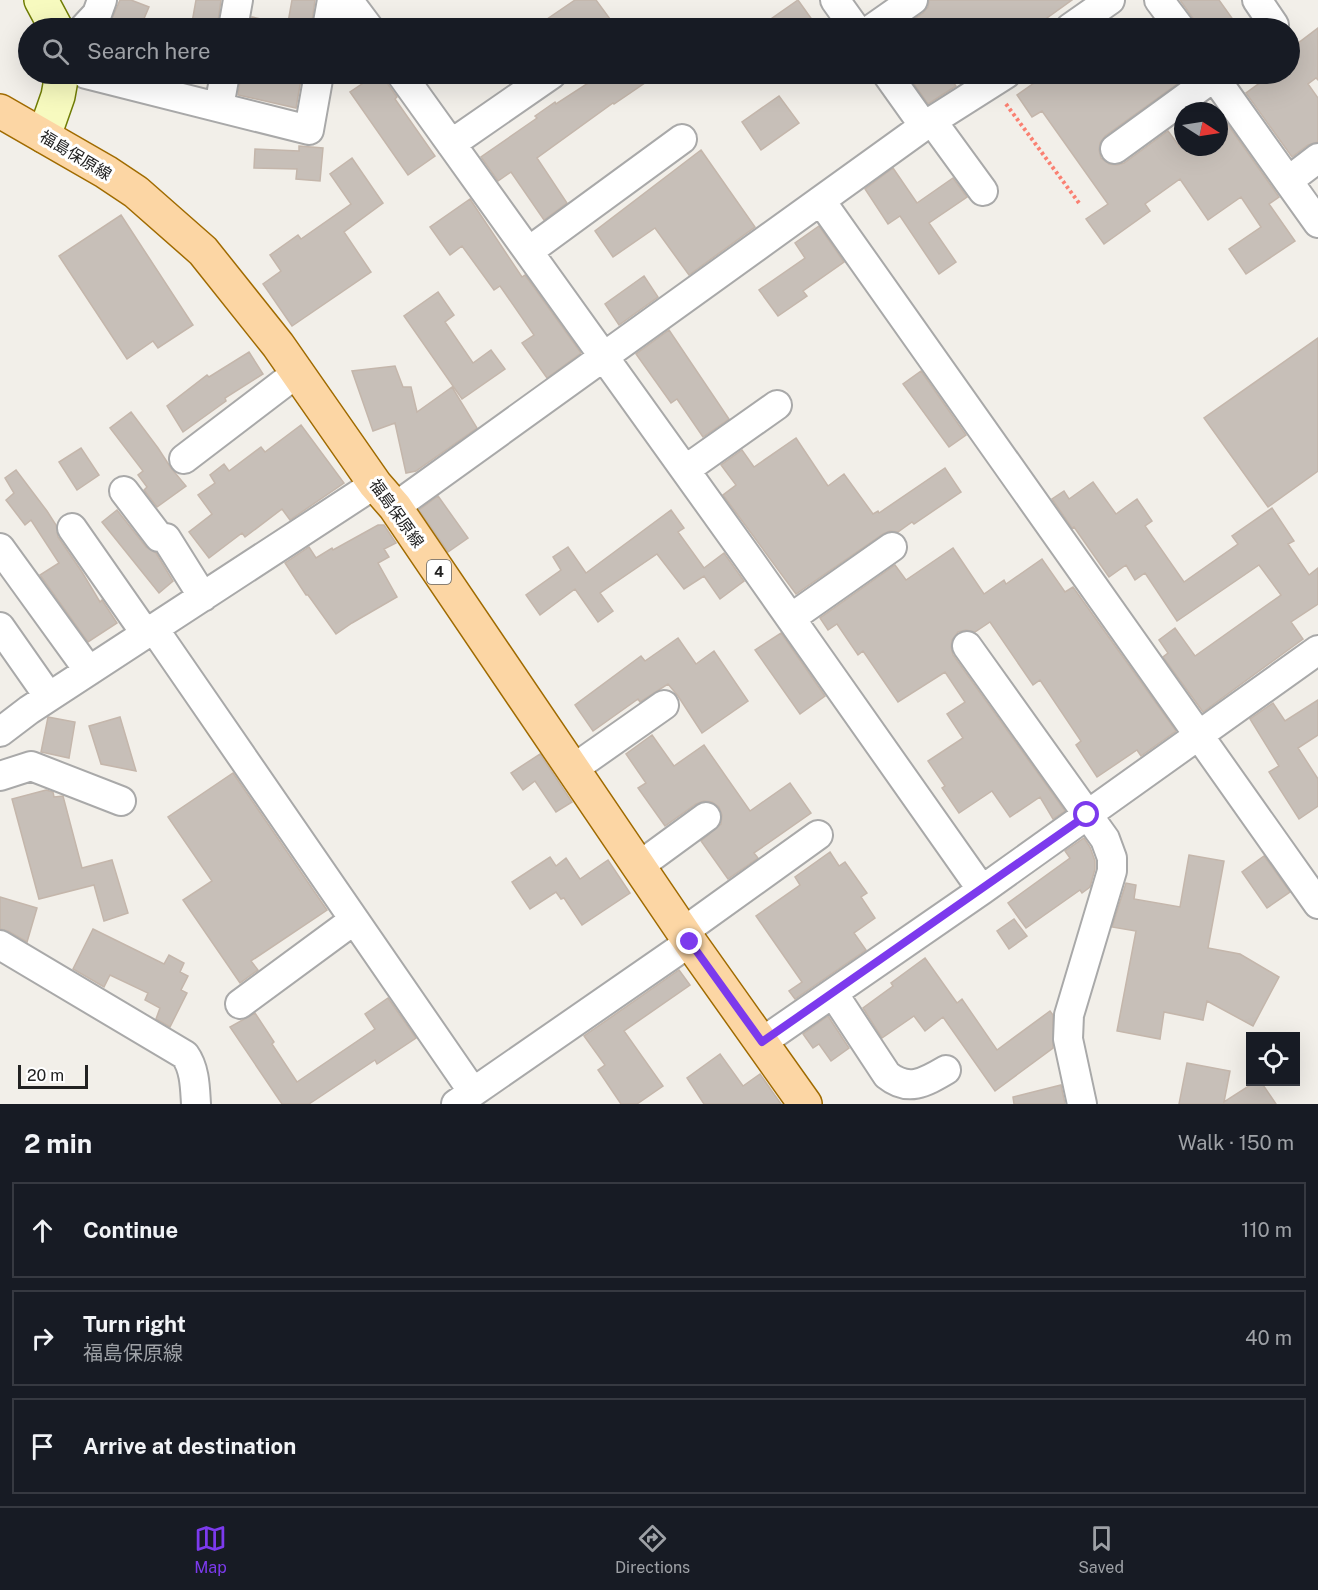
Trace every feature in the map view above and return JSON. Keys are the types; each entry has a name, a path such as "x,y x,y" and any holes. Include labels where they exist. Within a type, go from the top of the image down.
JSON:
{"main road":[{"name":"福島保原線","path":"0,111 106,172 136,192 203,251 298,372 687,937 805,1104"}],"street":[{"path":"41,0 51,18"},
{"path":"93,18 102,0"},
{"path":"235,18 238,0"},
{"path":"329,18 332,0"},
{"path":"348,0 362,18"},
{"path":"835,0 848,18"},
{"path":"887,18 913,0"},
{"path":"1084,18 1110,0"},
{"path":"1159,0 1172,18"},
{"path":"1257,0 1269,18"},
{"path":"44,136 60,84"},
{"path":"126,84 309,130 317,84"},
{"path":"219,107 223,84"},
{"path":"408,84 791,618 982,890"},
{"path":"452,144 538,84"},
{"path":"895,84 983,191"},
{"path":"0,732 49,697 203,597 385,496 605,358 928,124 991,84"},
{"path":"1115,149 1201,84"},
{"path":"1219,84 1318,223"},
{"path":"529,251 682,139"},
{"path":"1288,181 1318,159"},
{"path":"821,201 1318,904"},
{"path":"184,459 298,372"},
{"path":"685,470 777,405"},
{"path":"124,491 159,537 166,538 203,597"},
{"path":"72,528 150,631 354,920 464,1098 687,937 818,835"},
{"path":"791,618 892,547"},
{"path":"0,548 89,671"},
{"path":"0,627 49,697"},
{"path":"967,646 1105,839 1111,852 1113,864 1069,1015 1068,1039 1082,1104"},
{"path":"762,1042 982,890 1318,650"},
{"path":"573,769 664,705"},
{"path":"0,776 31,766 121,801"},
{"path":"639,866 706,817"},
{"path":"240,1004 354,920"},
{"path":"0,945 185,1055 194,1079 196,1104"},
{"path":"833,993 887,1075 897,1084 918,1084 946,1070"}],"path":[{"path":"1002,84 1079,203"}],"building":[{"path":"120,0 131,0 149,7 144,18 112,18"},
{"path":"196,0 221,0 218,18 193,18"},
{"path":"292,0 315,0 312,18 289,18"},
{"path":"575,0 596,0 609,18 549,18"},
{"path":"798,0 811,18 772,18"},
{"path":"929,0 1072,0 1047,18 916,18 928,7"},
{"path":"1180,0 1219,0 1232,18 1193,18"},
{"path":"1318,28 1318,80 1316,78 1308,84 1318,98 1318,142 1308,145 1292,157 1246,93 1258,84 1300,84 1300,42"},
{"path":"240,84 300,84 296,108 238,95"},
{"path":"362,84 388,84 397,97 395,99 435,156 408,175 350,92"},
{"path":"587,84 643,84 537,158 567,203 544,220 511,172 498,181 481,157 537,118 535,116 555,102 556,104"},
{"path":"914,84 954,84 956,86 928,104"},
{"path":"1033,84 1177,84 1105,136 1100,143 1101,158 1109,164 1124,163 1168,131 1174,139 1174,156 1228,156 1228,125 1279,197 1269,204 1295,241 1246,274 1229,249 1261,227 1241,197 1208,220 1180,179 1145,204 1150,211 1104,244 1086,219 1108,204 1042,111 1032,117 1017,95"},
{"path":"779,96 799,123 761,150 742,122"},
{"path":"299,146 323,148 320,181 296,179 297,169 254,168 255,149 299,151"},
{"path":"701,150 755,227 689,275 655,228 613,257 595,231"},
{"path":"352,158 383,203 344,232 371,272 292,326 263,284 281,271 270,255 298,235 301,239 351,204 330,174"},
{"path":"893,168 917,203 953,178 967,197 929,223 956,262 939,274 900,216 888,224 865,189"},
{"path":"470,199 522,277 525,275 581,353 547,378 522,343 534,335 500,286 494,290 462,246 450,255 430,227"},
{"path":"121,215 193,325 158,348 153,341 127,359 59,256"},
{"path":"819,226 844,262 803,291 807,296 778,316 759,290 805,258 795,243"},
{"path":"644,276 658,297 619,325 605,304"},
{"path":"438,292 454,315 445,322 473,363 491,350 505,369 462,399 404,316"},
{"path":"669,330 729,419 703,437 677,399 671,403 636,354"},
{"path":"1318,338 1318,471 1268,507 1204,418"},
{"path":"249,352 263,374 225,398 226,401 183,432 167,406 207,375 209,377"},
{"path":"395,366 403,387 411,387 417,412 452,387 477,428 416,471 406,473 395,423 373,431 352,371"},
{"path":"921,371 966,435 949,447 903,384"},
{"path":"131,412 186,486 157,507 144,490 147,487 138,475 143,471 110,428"},
{"path":"301,425 344,483 290,520 282,509 245,537 242,533 209,558 189,532 212,514 198,495 215,483 210,475 224,464 229,471 261,447 265,452"},
{"path":"796,438 828,486 844,474 873,514 878,511 879,513 945,468 961,492 914,524 912,522 898,532 890,531 883,534 796,594 723,495 736,485 721,465 742,450 754,467"},
{"path":"81,448 99,475 77,490 59,462"},
{"path":"16,470 47,511 56,525 58,537 100,602 102,600 117,623 88,642 40,575 59,563 31,520 25,525 6,500 14,493 5,478"},
{"path":"1093,482 1116,514 1137,499 1152,521 1145,526 1184,582 1238,544 1232,536 1272,508 1294,541 1288,544 1309,575 1318,568 1318,604 1291,622 1303,639 1203,712 1163,657 1168,653 1159,640 1175,628 1195,656 1281,595 1259,565 1177,621 1145,573 1135,580 1126,565 1109,577 1052,499 1064,491 1069,499"},
{"path":"438,496 468,538 448,552 419,510"},
{"path":"117,510 146,547 156,553 173,581 159,593 102,522"},
{"path":"671,510 684,528 678,532 704,568 724,553 744,581 720,599 704,576 684,589 657,554 600,593 613,611 598,622 575,589 540,615 526,595 561,570 553,557 568,547 586,573"},
{"path":"378,525 384,525 396,543 384,549 389,557 378,563 397,597 336,634 285,563 309,547 316,558"},
{"path":"953,548 984,594 1004,580 1006,584 1042,559 1065,592 1073,587 1176,731 1141,756 1137,750 1097,777 1076,745 1081,741 1040,680 1033,685 990,622 975,632 966,630 958,632 952,640 953,655 1065,811 1053,819 1040,797 1010,817 992,791 959,813 942,788 945,786 928,761 963,738 947,714 965,702 945,672 898,702 863,651 858,655 837,624 828,630 820,618 895,565 906,580"},
{"path":"781,633 825,696 800,714 755,650"},
{"path":"678,638 696,664 714,651 748,701 702,733 668,684 640,702 638,699 593,731 575,705 641,656 645,661"},
{"path":"1318,700 1318,735 1298,748 1318,779 1318,806 1299,819 1269,772 1279,766 1250,719 1273,703 1285,721"},
{"path":"48,717 75,722 69,758 41,752"},
{"path":"120,717 136,771 101,764 89,726"},
{"path":"652,735 674,766 704,745 750,811 790,783 811,813 754,853 758,858 728,879 701,841 721,824 722,815 719,807 712,802 704,801 665,826 638,788 646,783 626,754"},
{"path":"540,754 572,802 556,812 535,781 523,790 511,773"},
{"path":"233,773 327,910 251,961 258,970 240,983 183,900 212,881 168,817"},
{"path":"46,790 53,792 54,797 63,796 82,868 112,860 128,913 104,921 94,885 39,899 12,799"},
{"path":"1084,838 1095,861 1090,887 1082,893 1080,890 1026,928 1008,903 1070,858 1065,851"},
{"path":"830,852 839,866 845,862 867,893 861,897 875,918 854,933 866,950 795,999 789,991 802,982 756,916 800,885 795,877"},
{"path":"1189,855 1224,861 1208,948 1240,954 1279,977 1253,1026 1207,1001 1203,1020 1164,1012 1160,1039 1117,1031 1136,931 1112,927 1126,883 1136,885 1134,899 1180,907"},
{"path":"1264,856 1290,892 1267,908 1242,872"},
{"path":"550,857 556,866 566,858 580,879 608,860 630,893 582,925 564,898 561,899 556,892 530,909 512,882"},
{"path":"0,897 37,908 27,942 0,929"},
{"path":"1014,919 1027,936 1009,949 997,931"},
{"path":"93,929 164,964 169,955 184,963 180,972 188,976 181,990 187,993 170,1027 156,1019 160,1008 145,1000 148,993 110,975 104,987 73,969"},
{"path":"925,958 957,1003 962,999 997,1050 1050,1011 1053,1015 1053,1048 995,1091 943,1017 925,1031 914,1016 882,1038 863,1008 893,986 891,983"},
{"path":"679,970 690,985 624,1031 663,1086 637,1104 621,1104 598,1070 605,1065 584,1036"},
{"path":"388,998 416,1038 377,1064 375,1060 309,1104 282,1104 230,1027 255,1013 297,1082 375,1029 365,1014"},
{"path":"828,1016 849,1048 831,1061 819,1044 813,1048 803,1034"},
{"path":"720,1054 743,1086 760,1074 781,1104 704,1104 687,1078"},
{"path":"1187,1063 1230,1071 1224,1102 1249,1086 1264,1086 1276,1104 1179,1104"},
{"path":"1061,1085 1065,1104 1014,1104 1013,1097"}],"route":[{"path":"690,942 762,1042 1087,815"}]}
